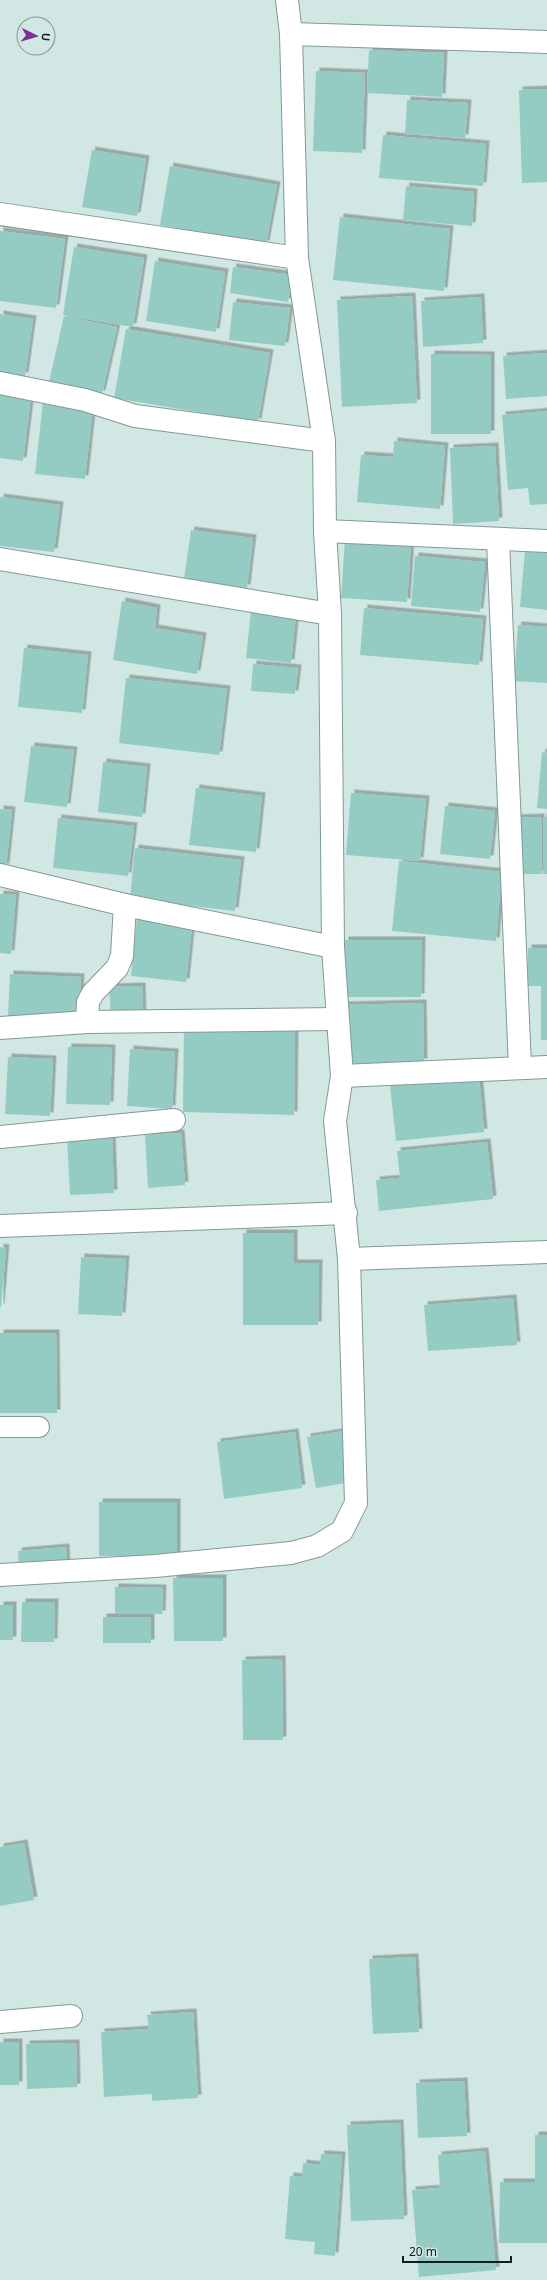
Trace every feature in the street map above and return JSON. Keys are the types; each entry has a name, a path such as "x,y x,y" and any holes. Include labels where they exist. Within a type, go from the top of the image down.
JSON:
{"street":[{"path":"0,1575 155,1566 291,1553 317,1546 342,1531 351,1514 357,1494 349,1259 346,1213 335,1121 342,1076 333,947 330,614 325,531 324,441 297,258 291,34 287,0"},
{"path":"291,34 547,42"},
{"path":"0,214 297,258"},
{"path":"0,383 85,400 135,416 324,441"},
{"path":"325,531 498,540 547,541"},
{"path":"498,540 520,1068"},
{"path":"0,559 330,614"},
{"path":"0,875 126,905 333,947"},
{"path":"87,1022 88,1002 93,993 117,968 122,956 126,905"},
{"path":"0,1028 87,1022 337,1019"},
{"path":"342,1076 547,1067"},
{"path":"0,1137 174,1120"},
{"path":"0,1226 346,1213"},
{"path":"349,1259 547,1252"},
{"path":"0,2022 71,2016"}],"lane":[{"path":"0,1427 39,1427"}],"building":[{"path":"369,50 444,53 442,97 367,93"},
{"path":"316,71 365,73 362,153 313,151"},
{"path":"547,89 547,182 522,183 519,90"},
{"path":"407,100 468,103 465,138 405,134"},
{"path":"383,135 486,144 483,186 379,178"},
{"path":"92,150 146,159 137,216 82,207"},
{"path":"170,166 277,185 266,244 160,225"},
{"path":"406,186 474,192 472,226 403,220"},
{"path":"340,217 450,229 444,291 333,280"},
{"path":"0,231 65,239 56,308 0,301"},
{"path":"74,247 144,258 133,327 63,315"},
{"path":"155,261 225,272 216,332 146,321"},
{"path":"233,267 292,275 288,302 230,293"},
{"path":"412,296 417,403 342,407 337,300"},
{"path":"481,297 483,343 423,347 421,301"},
{"path":"233,302 290,308 285,346 229,340"},
{"path":"0,314 33,319 25,376 0,373"},
{"path":"64,316 117,327 102,394 49,382"},
{"path":"126,329 270,353 258,422 114,398"},
{"path":"547,353 547,396 506,399 503,356"},
{"path":"431,354 491,355 491,434 431,434"},
{"path":"0,392 31,396 23,461 0,458"},
{"path":"43,401 93,407 85,479 35,474"},
{"path":"547,411 547,504 530,505 528,488 508,490 502,415"},
{"path":"394,441 445,446 440,509 357,502 361,455 393,457"},
{"path":"495,446 499,521 453,524 450,448"},
{"path":"0,497 60,505 54,552 0,546"},
{"path":"191,530 253,538 247,588 184,579"},
{"path":"345,539 411,543 407,602 341,598"},
{"path":"525,551 547,553 547,610 520,607"},
{"path":"415,556 485,562 480,612 411,606"},
{"path":"122,601 157,608 155,628 203,636 197,674 113,660"},
{"path":"364,608 483,619 479,665 360,655"},
{"path":"251,611 296,615 291,663 246,658"},
{"path":"518,625 547,627 547,683 514,681"},
{"path":"24,648 88,655 82,713 18,707"},
{"path":"253,664 298,668 295,694 251,691"},
{"path":"126,678 227,689 219,755 119,743"},
{"path":"31,746 74,750 67,807 24,802"},
{"path":"542,752 547,753 547,809 537,808"},
{"path":"103,762 147,767 142,817 98,812"},
{"path":"196,788 262,796 256,852 189,845"},
{"path":"351,793 426,799 420,861 346,855"},
{"path":"445,806 495,811 490,859 440,854"},
{"path":"0,809 12,810 6,867 0,867"},
{"path":"541,817 542,874 515,874 514,818"},
{"path":"543,817 547,817 547,874 543,874"},
{"path":"58,818 134,826 128,876 53,868"},
{"path":"135,848 241,860 235,911 130,899"},
{"path":"399,861 502,872 496,941 392,931"},
{"path":"0,894 16,895 11,954 0,953"},
{"path":"137,918 192,925 186,982 131,976"},
{"path":"345,940 422,940 421,997 344,997"},
{"path":"528,948 547,948 547,1040 541,1040 541,986 528,986"},
{"path":"10,974 81,977 79,1021 8,1017"},
{"path":"142,986 143,1018 111,1019 109,987"},
{"path":"423,1003 424,1062 346,1064 345,1005"},
{"path":"184,1025 295,1027 294,1115 183,1112"},
{"path":"68,1047 112,1048 110,1105 66,1104"},
{"path":"130,1049 175,1052 172,1109 127,1106"},
{"path":"8,1057 53,1059 50,1116 5,1114"},
{"path":"479,1076 484,1132 396,1141 390,1085"},
{"path":"181,1133 185,1185 148,1188 145,1135"},
{"path":"112,1136 114,1193 70,1195 67,1138"},
{"path":"487,1142 493,1199 379,1211 376,1180 400,1178 397,1151"},
{"path":"243,1233 294,1233 294,1263 319,1263 318,1325 243,1325"},
{"path":"0,1247 6,1248 1,1307 0,1307"},
{"path":"81,1257 126,1259 122,1316 78,1314"},
{"path":"513,1298 517,1345 428,1351 424,1305"},
{"path":"0,1333 56,1333 57,1413 0,1413"},
{"path":"344,1431 352,1482 316,1488 307,1437"},
{"path":"295,1432 302,1488 224,1499 217,1442"},
{"path":"99,1502 177,1502 177,1556 99,1556"},
{"path":"66,1547 67,1568 19,1571 18,1551"},
{"path":"173,1578 223,1578 223,1641 174,1641"},
{"path":"115,1587 163,1588 162,1614 115,1614"},
{"path":"22,1602 55,1602 54,1642 21,1642"},
{"path":"0,1605 13,1605 13,1640 0,1640"},
{"path":"103,1617 151,1617 151,1643 103,1643"},
{"path":"282,1659 283,1740 243,1740 242,1660"},
{"path":"24,1843 34,1900 0,1906 0,1847"},
{"path":"415,1957 419,2032 373,2034 369,1959"},
{"path":"193,2012 198,2098 152,2101 152,2094 104,2097 101,2032 149,2029 147,2015"},
{"path":"0,2042 19,2042 19,2085 0,2085"},
{"path":"76,2043 77,2087 27,2089 26,2044"},
{"path":"464,2081 467,2136 418,2138 416,2083"},
{"path":"400,2123 404,2219 351,2221 347,2125"},
{"path":"535,2135 547,2135 547,2243 499,2243 500,2182 535,2182"},
{"path":"485,2151 496,2270 419,2277 412,2190 440,2188 438,2155"},
{"path":"321,2154 342,2155 335,2256 314,2254 315,2242 285,2239 290,2176 302,2177 303,2163 320,2165"}]}
